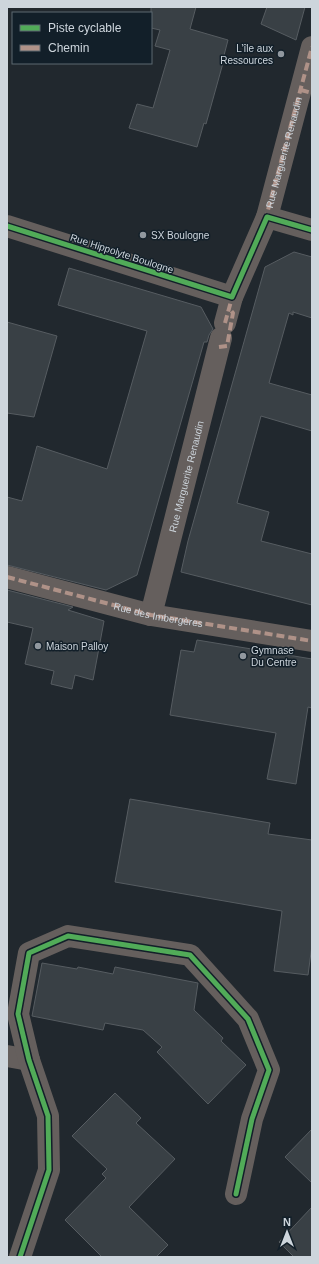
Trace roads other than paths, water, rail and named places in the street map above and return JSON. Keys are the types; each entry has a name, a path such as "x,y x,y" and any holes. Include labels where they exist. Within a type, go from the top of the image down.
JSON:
{"street":[{"name":"Rue Marguerite Renaudin","path":"151,615 232,297 267,217 312,47"},
{"path":"267,217 312,230"},
{"name":"Rue Hippolyte Boulogne","path":"7,226 232,297"},
{"name":"Rue des Imbergères","path":"7,577 151,615 312,641"},
{"path":"20,1257 49,1170 48,1116 29,1060 18,1014 29,953 68,936 190,955 248,1019 269,1070 252,1119 236,1194"},
{"path":"7,1056 29,1060"}],"place":[{"name":"L’île aux Ressources","path":"281,54"},
{"name":"SX Boulogne","path":"143,235"},
{"name":"Maison Palloy","path":"38,646"},
{"name":"Gymnase Du Centre","path":"243,656"}]}
